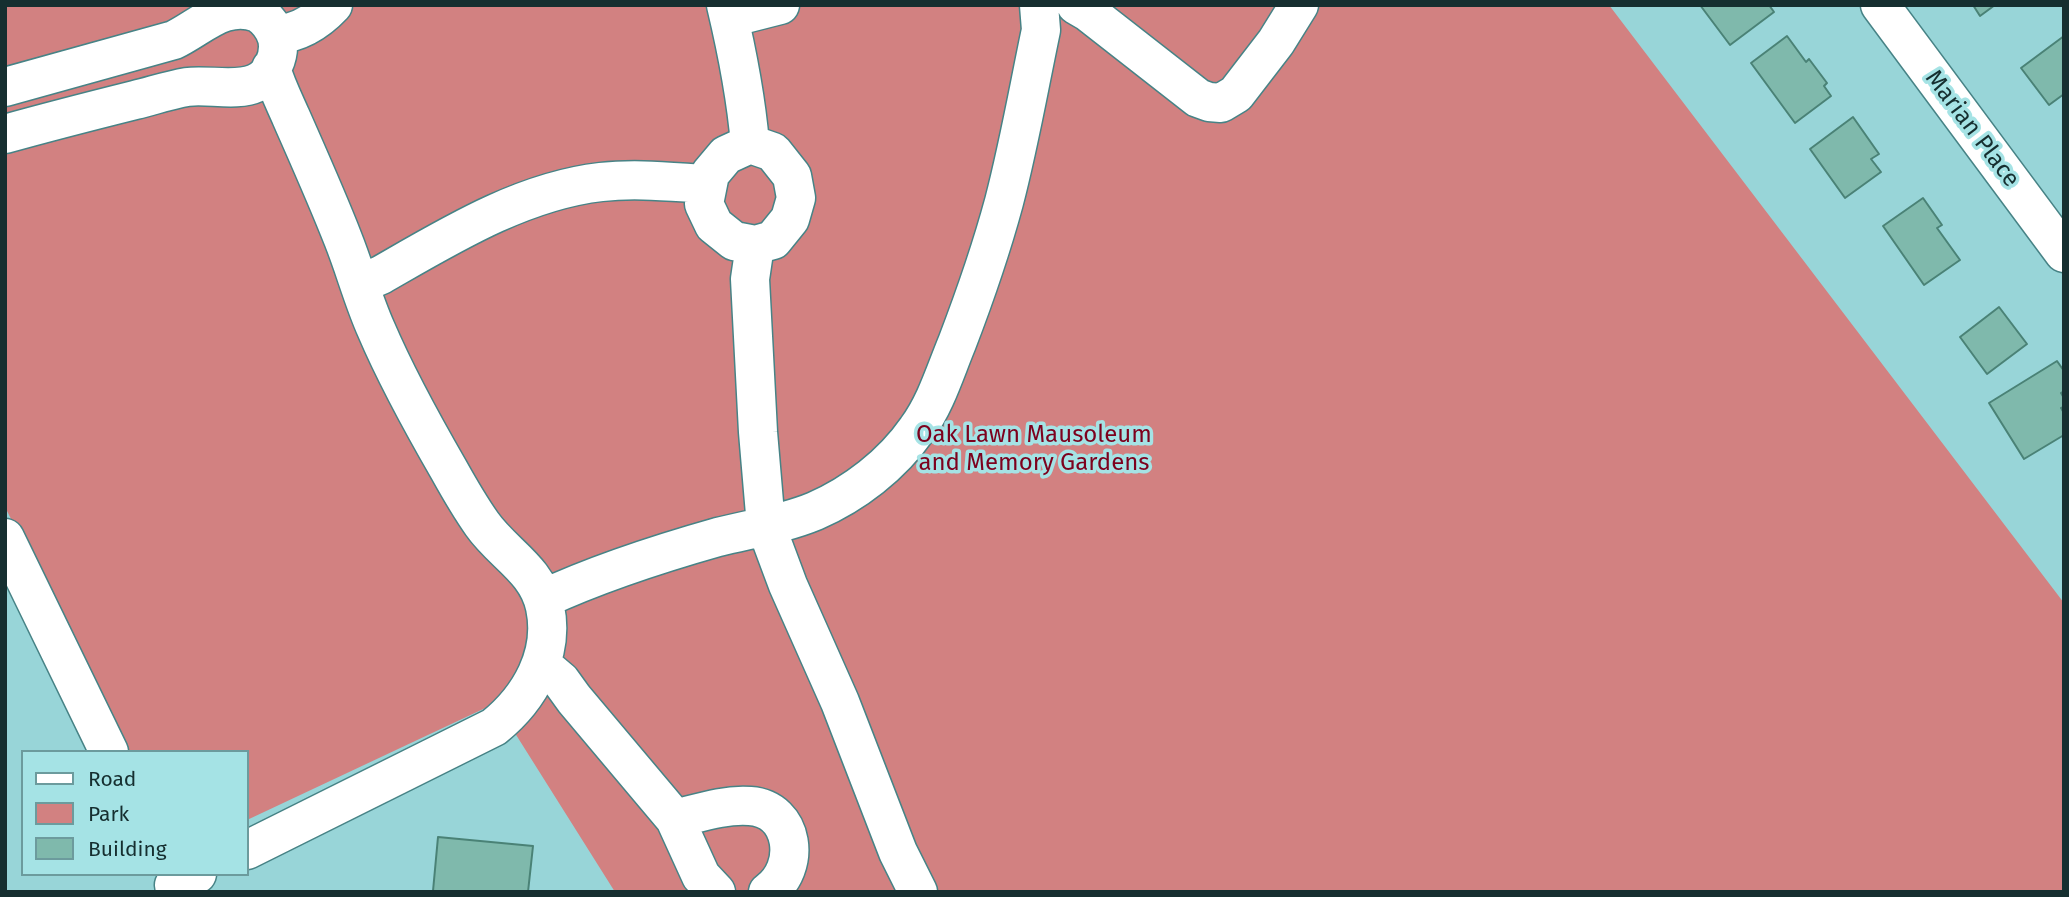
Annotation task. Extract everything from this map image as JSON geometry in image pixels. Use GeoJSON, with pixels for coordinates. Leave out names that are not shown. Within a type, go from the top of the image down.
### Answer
{"type":"FeatureCollection","features":[{"type":"Feature","properties":{"kind":"street"},"geometry":{"type":"LineString","coordinates":[[5,134],[188,87],[252,85],[263,79],[273,52],[333,5]]}},
{"type":"Feature","properties":{"kind":"street"},"geometry":{"type":"LineString","coordinates":[[750,144],[746,100],[727,12],[780,5]]}},
{"type":"Feature","properties":{"kind":"street"},"geometry":{"type":"LineString","coordinates":[[542,599],[659,553],[797,518],[820,509],[862,484],[897,453],[915,432],[930,408],[976,294],[1004,200],[1041,30],[1039,5]]}},
{"type":"Feature","properties":{"kind":"street"},"geometry":{"type":"LineString","coordinates":[[1076,5],[1198,97],[1215,103],[1236,94],[1276,42],[1299,5]]}},
{"type":"Feature","properties":{"kind":"street","name":"Marian Place"},"geometry":{"type":"LineString","coordinates":[[1880,5],[2064,253]]}},
{"type":"Feature","properties":{"kind":"street"},"geometry":{"type":"LineString","coordinates":[[5,87],[174,40],[191,31],[221,8],[243,6],[261,15],[268,22],[273,52],[376,328],[449,470],[482,525],[527,570],[542,599],[548,631],[541,664],[524,698],[494,727],[248,850]]}},
{"type":"Feature","properties":{"kind":"street"},"geometry":{"type":"LineString","coordinates":[[750,144],[773,152],[792,176],[796,198],[790,219],[773,240],[755,245],[734,241],[714,225],[704,204],[710,174],[726,155],[750,144]]}},
{"type":"Feature","properties":{"kind":"street"},"geometry":{"type":"LineString","coordinates":[[360,284],[505,209],[555,193],[592,183],[615,181],[708,184]]}},
{"type":"Feature","properties":{"kind":"street"},"geometry":{"type":"LineString","coordinates":[[755,245],[750,279],[766,526],[788,585],[840,702],[898,852],[918,892]]}},
{"type":"Feature","properties":{"kind":"street"},"geometry":{"type":"LineString","coordinates":[[5,538],[108,750]]}},
{"type":"Feature","properties":{"kind":"street"},"geometry":{"type":"LineString","coordinates":[[541,664],[561,681],[573,699],[675,819],[701,876],[716,892]]}},
{"type":"Feature","properties":{"kind":"street"},"geometry":{"type":"LineString","coordinates":[[675,819],[729,807],[751,806],[771,814],[785,830],[790,851],[785,873],[768,892]]}},
{"type":"Feature","properties":{"kind":"green space","name":"Oak Lawn Mausoleum and Memory Gardens"},"geometry":{"type":"Polygon","coordinates":[[[5,5],[1609,5],[2064,603],[2064,892],[615,892],[496,703],[248,820],[248,750],[127,750],[5,507],[5,5]]]}},
{"type":"Feature","properties":{"kind":"building"},"geometry":{"type":"Polygon","coordinates":[[[1700,5],[1769,5],[1774,12],[1730,45],[1700,5]]]}},
{"type":"Feature","properties":{"kind":"building"},"geometry":{"type":"Polygon","coordinates":[[[1973,5],[1995,5],[1980,16],[1973,5]]]}},
{"type":"Feature","properties":{"kind":"building"},"geometry":{"type":"Polygon","coordinates":[[[1787,36],[1806,62],[1809,59],[1827,83],[1824,86],[1831,96],[1795,123],[1751,63],[1787,36]]]}},
{"type":"Feature","properties":{"kind":"building"},"geometry":{"type":"Polygon","coordinates":[[[2064,36],[2064,94],[2049,105],[2021,68],[2064,36]]]}},
{"type":"Feature","properties":{"kind":"building"},"geometry":{"type":"Polygon","coordinates":[[[1853,117],[1879,154],[1871,159],[1881,172],[1845,198],[1810,149],[1853,117]]]}},
{"type":"Feature","properties":{"kind":"building"},"geometry":{"type":"Polygon","coordinates":[[[1923,198],[1942,225],[1937,228],[1960,260],[1924,285],[1883,226],[1923,198]]]}},
{"type":"Feature","properties":{"kind":"building"},"geometry":{"type":"Polygon","coordinates":[[[1999,307],[2027,344],[1987,374],[1960,337],[1999,307]]]}},
{"type":"Feature","properties":{"kind":"building"},"geometry":{"type":"Polygon","coordinates":[[[2057,361],[2064,371],[2064,391],[2061,393],[2064,407],[2061,408],[2064,413],[2064,435],[2024,459],[1989,403],[2057,361]]]}},
{"type":"Feature","properties":{"kind":"building"},"geometry":{"type":"Polygon","coordinates":[[[438,837],[533,846],[528,892],[433,891],[438,837]]]}}]}
